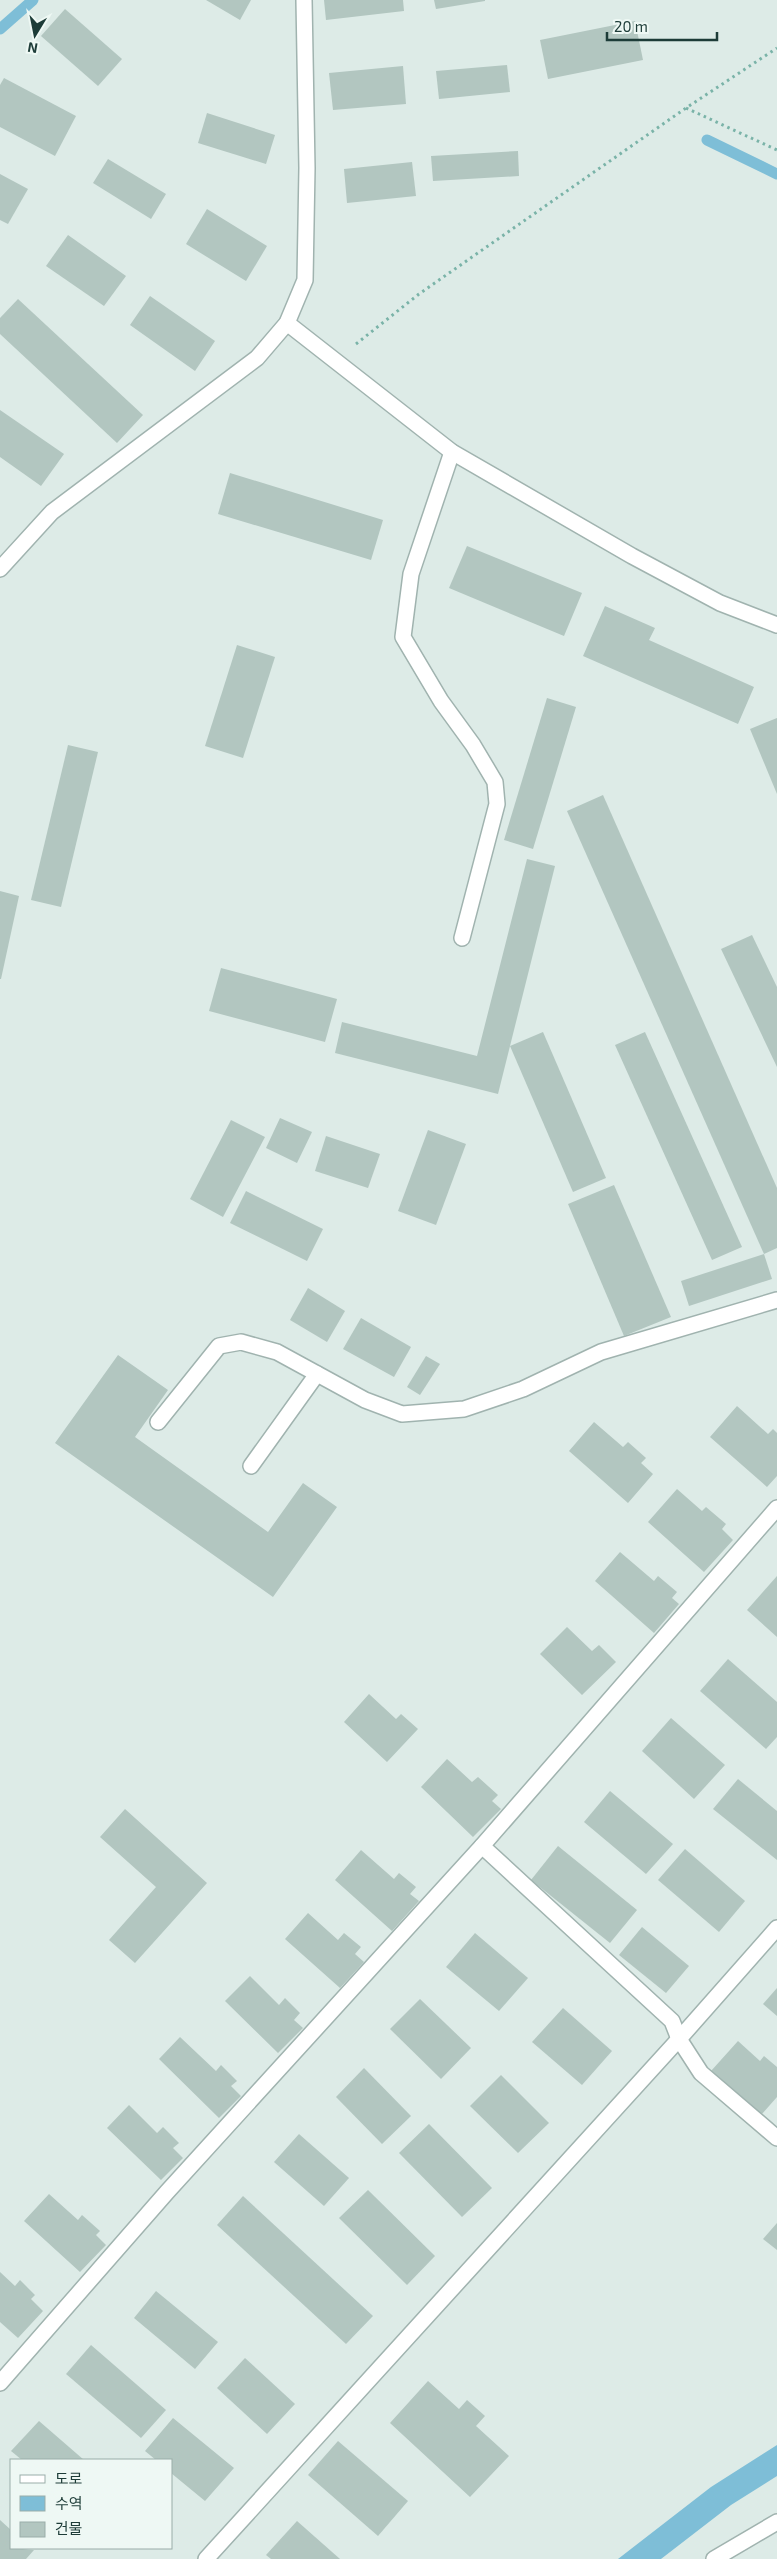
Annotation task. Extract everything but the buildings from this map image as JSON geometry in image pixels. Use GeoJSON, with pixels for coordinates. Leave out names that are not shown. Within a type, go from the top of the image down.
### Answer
{"type":"FeatureCollection","features":[{"type":"Feature","properties":{"kind":"street"},"geometry":{"type":"LineString","coordinates":[[0,569],[52,512],[257,358],[287,323],[305,280],[307,168],[304,0]]}},
{"type":"Feature","properties":{"kind":"street"},"geometry":{"type":"LineString","coordinates":[[287,323],[452,452],[720,603],[777,625]]}},
{"type":"Feature","properties":{"kind":"street"},"geometry":{"type":"LineString","coordinates":[[452,452],[411,574],[403,637],[441,701],[473,745],[495,782],[497,804],[462,938]]}},
{"type":"Feature","properties":{"kind":"street"},"geometry":{"type":"LineString","coordinates":[[158,1422],[219,1346],[241,1342],[277,1352],[366,1400],[402,1414],[464,1409],[523,1389],[602,1352],[777,1300]]}},
{"type":"Feature","properties":{"kind":"street"},"geometry":{"type":"LineString","coordinates":[[251,1466],[317,1374]]}},
{"type":"Feature","properties":{"kind":"street"},"geometry":{"type":"LineString","coordinates":[[0,2382],[174,2185],[482,1846],[777,1508]]}},
{"type":"Feature","properties":{"kind":"street"},"geometry":{"type":"LineString","coordinates":[[482,1846],[672,2021],[680,2039],[701,2073],[777,2138]]}},
{"type":"Feature","properties":{"kind":"street"},"geometry":{"type":"LineString","coordinates":[[206,2559],[680,2039],[777,1928]]}},
{"type":"Feature","properties":{"kind":"street"},"geometry":{"type":"LineString","coordinates":[[714,2559],[777,2522]]}},
{"type":"Feature","properties":{"kind":"path"},"geometry":{"type":"LineString","coordinates":[[334,361],[419,294],[686,108],[777,48]]}},
{"type":"Feature","properties":{"kind":"path"},"geometry":{"type":"LineString","coordinates":[[686,108],[777,150]]}},
{"type":"Feature","properties":{"kind":"water"},"geometry":{"type":"Polygon","coordinates":[[[777,2445],[777,2476],[731,2505],[661,2559],[618,2559],[711,2487],[777,2445]]]}},
{"type":"Feature","properties":{"kind":"waterway"},"geometry":{"type":"LineString","coordinates":[[0,29],[33,0]]}},
{"type":"Feature","properties":{"kind":"waterway"},"geometry":{"type":"LineString","coordinates":[[707,140],[777,174]]}}]}
